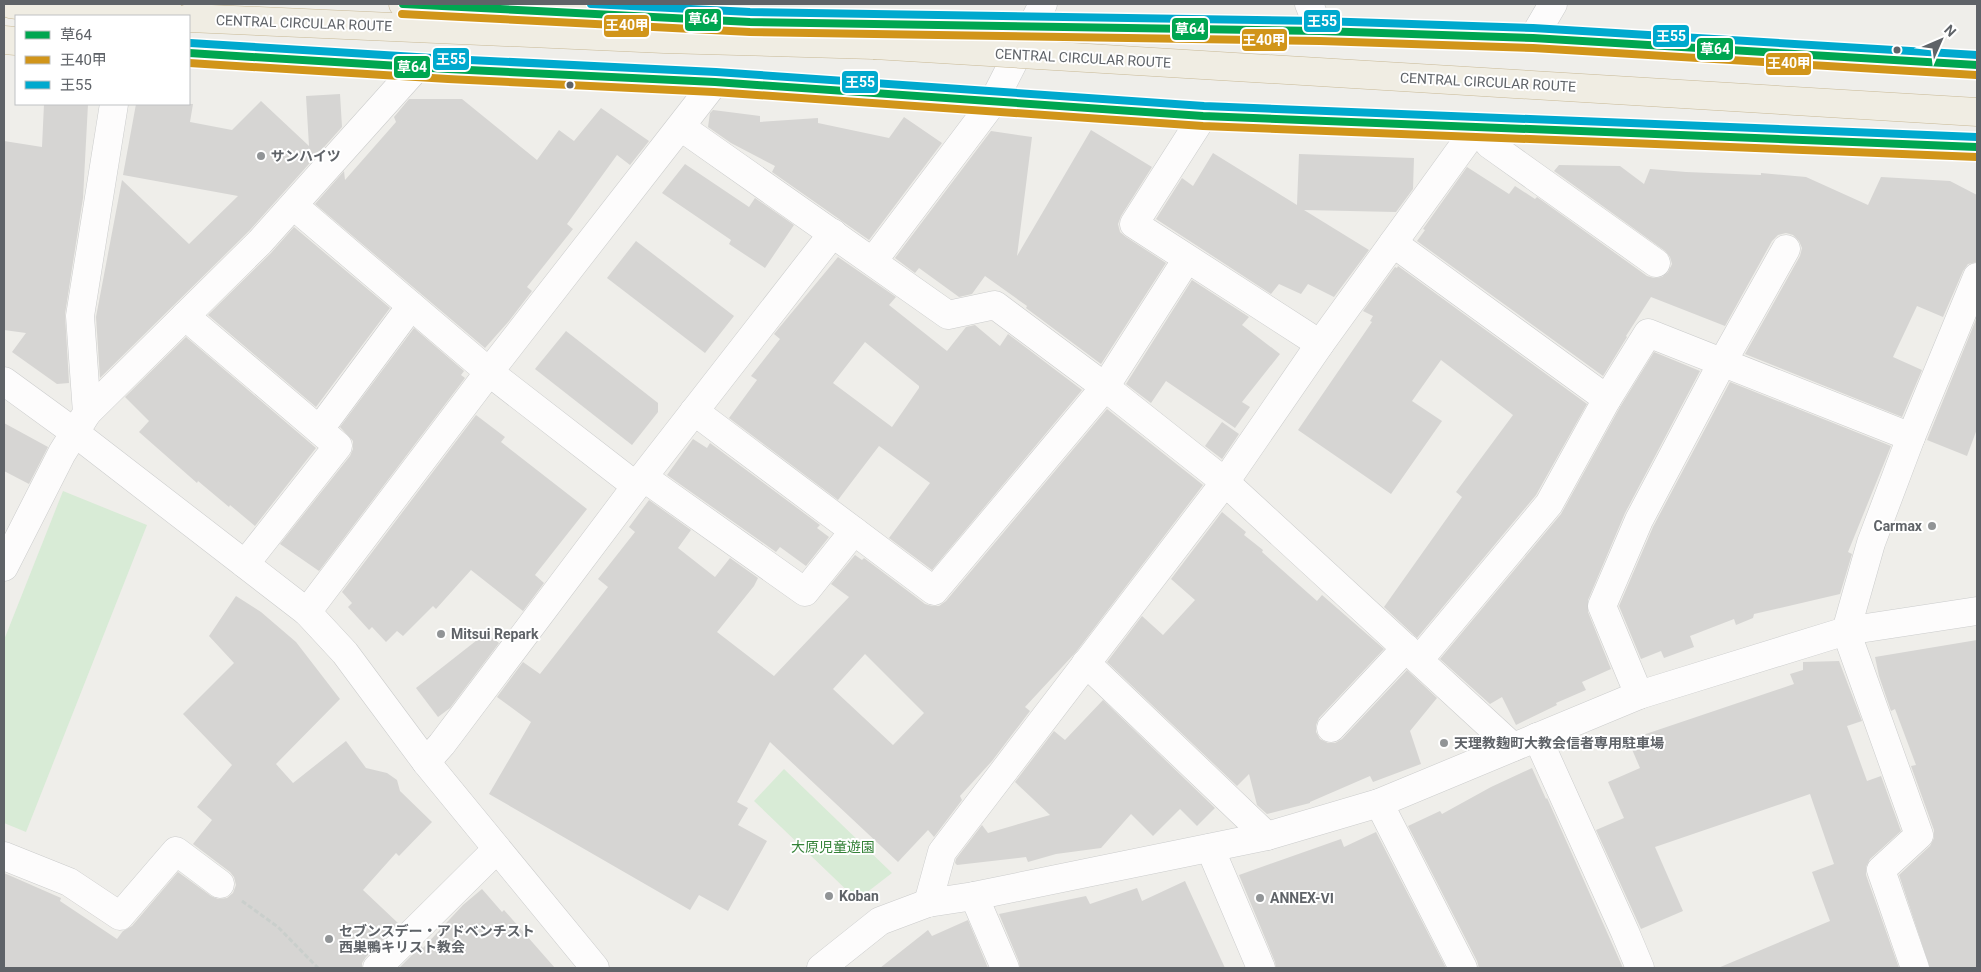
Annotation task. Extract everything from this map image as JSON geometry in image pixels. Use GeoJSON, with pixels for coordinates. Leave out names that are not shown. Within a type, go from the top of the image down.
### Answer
{"type":"FeatureCollection","features":[{"type":"Feature","properties":{"kind":"highway"},"geometry":{"type":"LineString","coordinates":[[10,4],[101,15]]}},
{"type":"Feature","properties":{"kind":"highway"},"geometry":{"type":"LineString","coordinates":[[61,4],[163,15]]}},
{"type":"Feature","properties":{"kind":"highway"},"geometry":{"type":"LineString","coordinates":[[416,4],[484,6],[750,22],[1038,15],[1320,31],[1533,38],[1977,65]]}},
{"type":"Feature","properties":{"kind":"highway","name":"CENTRAL CIRCULAR ROUTE"},"geometry":{"type":"LineString","coordinates":[[190,18],[664,39],[874,46],[1977,112]]}},
{"type":"Feature","properties":{"kind":"highway","name":"CENTRAL CIRCULAR ROUTE"},"geometry":{"type":"LineString","coordinates":[[190,25],[872,53]]}},
{"type":"Feature","properties":{"kind":"highway"},"geometry":{"type":"LineString","coordinates":[[190,53],[417,68],[716,82],[1203,116],[1977,147]]}},
{"type":"Feature","properties":{"kind":"street"},"geometry":{"type":"LineString","coordinates":[[1309,4],[1320,31]]}},
{"type":"Feature","properties":{"kind":"street"},"geometry":{"type":"LineString","coordinates":[[1533,38],[1553,4]]}},
{"type":"Feature","properties":{"kind":"street"},"geometry":{"type":"LineString","coordinates":[[874,262],[993,102],[1038,15]]}},
{"type":"Feature","properties":{"kind":"street"},"geometry":{"type":"LineString","coordinates":[[6,558],[80,422],[294,206],[417,68]]}},
{"type":"Feature","properties":{"kind":"street"},"geometry":{"type":"LineString","coordinates":[[307,612],[489,372],[716,82]]}},
{"type":"Feature","properties":{"kind":"street"},"geometry":{"type":"LineString","coordinates":[[80,422],[80,316],[114,105]]}},
{"type":"Feature","properties":{"kind":"street"},"geometry":{"type":"LineString","coordinates":[[1203,116],[1134,224],[1320,344]]}},
{"type":"Feature","properties":{"kind":"street"},"geometry":{"type":"LineString","coordinates":[[681,127],[948,316],[995,305],[1105,387],[1226,482],[1412,654],[1525,742],[1625,932],[1640,968]]}},
{"type":"Feature","properties":{"kind":"street"},"geometry":{"type":"LineString","coordinates":[[928,903],[942,852],[1226,482],[1320,344],[1477,127],[1489,144],[1656,263]]}},
{"type":"Feature","properties":{"kind":"street"},"geometry":{"type":"LineString","coordinates":[[294,206],[489,372],[639,482],[805,592],[854,531]]}},
{"type":"Feature","properties":{"kind":"street"},"geometry":{"type":"LineString","coordinates":[[426,762],[442,744],[639,482],[833,233]]}},
{"type":"Feature","properties":{"kind":"street"},"geometry":{"type":"LineString","coordinates":[[1393,243],[1607,399]]}},
{"type":"Feature","properties":{"kind":"street"},"geometry":{"type":"LineString","coordinates":[[1639,695],[1602,606],[1639,520],[1722,363],[1786,249]]}},
{"type":"Feature","properties":{"kind":"street"},"geometry":{"type":"LineString","coordinates":[[694,411],[934,591],[1105,387],[1188,258]]}},
{"type":"Feature","properties":{"kind":"street"},"geometry":{"type":"LineString","coordinates":[[1915,968],[1881,870],[1919,835],[1846,631],[1871,543],[1911,437],[1977,277]]}},
{"type":"Feature","properties":{"kind":"street"},"geometry":{"type":"LineString","coordinates":[[318,430],[412,306]]}},
{"type":"Feature","properties":{"kind":"street"},"geometry":{"type":"LineString","coordinates":[[185,316],[338,446],[245,564]]}},
{"type":"Feature","properties":{"kind":"street"},"geometry":{"type":"LineString","coordinates":[[1331,728],[1412,654],[1549,504],[1607,399],[1648,333],[1911,437]]}},
{"type":"Feature","properties":{"kind":"street"},"geometry":{"type":"LineString","coordinates":[[4,381],[80,422],[245,564],[307,612],[344,653],[426,762],[595,968]]}},
{"type":"Feature","properties":{"kind":"street"},"geometry":{"type":"LineString","coordinates":[[821,968],[880,921],[928,903],[974,896],[1267,836],[1379,803],[1639,695],[1846,631],[1977,610]]}},
{"type":"Feature","properties":{"kind":"street"},"geometry":{"type":"LineString","coordinates":[[1086,663],[1267,836]]}},
{"type":"Feature","properties":{"kind":"street"},"geometry":{"type":"LineString","coordinates":[[1379,803],[1463,968]]}},
{"type":"Feature","properties":{"kind":"street"},"geometry":{"type":"LineString","coordinates":[[1210,848],[1261,968]]}},
{"type":"Feature","properties":{"kind":"street"},"geometry":{"type":"LineString","coordinates":[[377,968],[497,849]]}},
{"type":"Feature","properties":{"kind":"street"},"geometry":{"type":"LineString","coordinates":[[4,856],[69,882],[120,916],[176,851],[220,884]]}},
{"type":"Feature","properties":{"kind":"street"},"geometry":{"type":"LineString","coordinates":[[974,896],[1006,968]]}},
{"type":"Feature","properties":{"kind":"path"},"geometry":{"type":"LineString","coordinates":[[220,884],[278,927],[318,968]]}},
{"type":"Feature","properties":{"kind":"green space"},"geometry":{"type":"Polygon","coordinates":[[[63,491],[147,525],[26,832],[4,823],[4,640],[63,491]]]}},
{"type":"Feature","properties":{"kind":"green space","name":"大原児童遊園"},"geometry":{"type":"Polygon","coordinates":[[[784,769],[892,873],[857,900],[754,801],[784,769]]]}},
{"type":"Feature","properties":{"kind":"building"},"geometry":{"type":"Polygon","coordinates":[[[340,94],[342,127],[249,231],[100,378],[96,317],[122,180],[189,244],[238,196],[123,175],[136,105],[193,104],[190,122],[232,130],[261,101],[309,146],[306,96],[340,94]]]}},
{"type":"Feature","properties":{"kind":"building"},"geometry":{"type":"Polygon","coordinates":[[[409,99],[462,99],[537,160],[559,130],[574,141],[601,108],[649,141],[630,165],[617,155],[567,224],[573,229],[527,287],[532,291],[485,348],[315,204],[344,171],[345,180],[396,122],[394,117],[409,99]]]}},
{"type":"Feature","properties":{"kind":"building"},"geometry":{"type":"Polygon","coordinates":[[[44,105],[88,105],[83,198],[65,314],[69,383],[57,384],[12,352],[26,333],[4,330],[4,141],[42,147],[44,105]]]}},
{"type":"Feature","properties":{"kind":"building"},"geometry":{"type":"Polygon","coordinates":[[[713,110],[760,116],[760,122],[818,118],[818,123],[889,138],[904,117],[942,143],[869,240],[772,172],[775,166],[731,143],[708,127],[710,113],[713,110]]]}},
{"type":"Feature","properties":{"kind":"building"},"geometry":{"type":"Polygon","coordinates":[[[1091,130],[1152,167],[1121,216],[1118,224],[1120,232],[1126,237],[1166,263],[1101,364],[985,276],[972,294],[959,297],[919,268],[915,273],[895,258],[991,131],[1032,137],[1017,256],[1091,130]]]}},
{"type":"Feature","properties":{"kind":"building"},"geometry":{"type":"Polygon","coordinates":[[[1213,153],[1297,205],[1299,154],[1414,158],[1413,189],[1396,212],[1304,210],[1369,250],[1334,297],[1308,284],[1301,294],[1279,284],[1271,294],[1156,219],[1182,178],[1193,186],[1213,153]]]}},
{"type":"Feature","properties":{"kind":"building"},"geometry":{"type":"Polygon","coordinates":[[[685,164],[749,207],[755,198],[794,225],[765,268],[729,244],[731,240],[662,193],[685,164]]]}},
{"type":"Feature","properties":{"kind":"building"},"geometry":{"type":"Polygon","coordinates":[[[1559,165],[1620,166],[1644,184],[1650,169],[1761,175],[1761,173],[1806,177],[1868,205],[1881,177],[1950,181],[1977,195],[1977,262],[1968,264],[1963,271],[1943,317],[1917,306],[1893,357],[1922,370],[1902,417],[1745,354],[1800,256],[1802,248],[1799,241],[1793,235],[1786,233],[1778,235],[1772,241],[1725,326],[1651,297],[1603,376],[1417,241],[1425,230],[1423,229],[1467,167],[1509,194],[1515,186],[1535,199],[1537,197],[1647,276],[1654,278],[1662,277],[1668,272],[1672,264],[1670,257],[1665,251],[1554,171],[1559,165]]]}},
{"type":"Feature","properties":{"kind":"building"},"geometry":{"type":"Polygon","coordinates":[[[294,227],[390,308],[316,407],[208,315],[271,253],[294,227]]]}},
{"type":"Feature","properties":{"kind":"building"},"geometry":{"type":"Polygon","coordinates":[[[636,241],[734,316],[705,353],[607,278],[636,241]]]}},
{"type":"Feature","properties":{"kind":"building"},"geometry":{"type":"Polygon","coordinates":[[[838,257],[896,297],[889,305],[947,351],[966,327],[975,325],[1000,346],[1008,334],[1082,390],[932,570],[889,538],[930,483],[879,446],[838,500],[729,418],[757,380],[751,376],[780,339],[774,334],[838,257]],[[865,342],[833,383],[892,427],[919,386],[865,342]]]}},
{"type":"Feature","properties":{"kind":"building"},"geometry":{"type":"Polygon","coordinates":[[[1398,266],[1587,404],[1536,495],[1417,638],[1384,607],[1462,497],[1456,492],[1513,415],[1441,360],[1412,401],[1442,421],[1391,494],[1298,430],[1372,322],[1370,321],[1373,316],[1363,311],[1395,267],[1397,268],[1398,266]]]}},
{"type":"Feature","properties":{"kind":"building"},"geometry":{"type":"Polygon","coordinates":[[[1192,280],[1249,317],[1242,325],[1280,354],[1242,402],[1250,407],[1235,428],[1166,381],[1151,403],[1126,384],[1192,280]]]}},
{"type":"Feature","properties":{"kind":"building"},"geometry":{"type":"Polygon","coordinates":[[[1977,317],[1977,429],[1967,456],[1927,440],[1977,317]]]}},
{"type":"Feature","properties":{"kind":"building"},"geometry":{"type":"Polygon","coordinates":[[[414,328],[464,371],[461,375],[465,378],[319,571],[280,544],[350,456],[353,449],[353,441],[340,427],[414,328]]]}},
{"type":"Feature","properties":{"kind":"building"},"geometry":{"type":"Polygon","coordinates":[[[566,331],[658,403],[658,412],[632,445],[535,369],[566,331]]]}},
{"type":"Feature","properties":{"kind":"building"},"geometry":{"type":"Polygon","coordinates":[[[186,337],[316,448],[255,526],[198,481],[197,483],[139,432],[149,421],[125,397],[186,337]]]}},
{"type":"Feature","properties":{"kind":"building"},"geometry":{"type":"Polygon","coordinates":[[[1654,352],[1700,371],[1625,513],[1588,600],[1588,612],[1611,669],[1582,682],[1586,690],[1556,703],[1557,705],[1516,725],[1502,697],[1490,704],[1440,659],[1561,514],[1620,407],[1654,352]]]}},
{"type":"Feature","properties":{"kind":"building"},"geometry":{"type":"Polygon","coordinates":[[[1730,382],[1891,446],[1848,552],[1852,554],[1840,594],[1754,614],[1753,618],[1736,625],[1734,619],[1690,636],[1694,647],[1664,658],[1661,651],[1641,659],[1619,606],[1653,527],[1730,382]]]}},
{"type":"Feature","properties":{"kind":"building"},"geometry":{"type":"Polygon","coordinates":[[[1107,409],[1203,485],[1076,652],[1025,707],[1030,711],[992,761],[960,796],[962,800],[934,837],[928,830],[898,862],[770,742],[737,802],[748,808],[738,825],[767,841],[728,911],[699,895],[690,910],[489,794],[531,722],[497,697],[523,662],[540,674],[608,587],[598,579],[635,532],[629,527],[649,500],[691,530],[678,548],[715,577],[730,558],[758,578],[754,586],[717,632],[774,676],[849,597],[831,584],[855,555],[862,560],[864,558],[925,604],[939,606],[946,601],[1107,409]],[[865,654],[833,689],[893,745],[924,713],[865,654]]]}},
{"type":"Feature","properties":{"kind":"building"},"geometry":{"type":"Polygon","coordinates":[[[476,415],[505,437],[501,442],[587,509],[535,575],[544,583],[523,611],[471,570],[436,609],[433,606],[403,636],[397,631],[386,642],[372,627],[369,630],[348,607],[352,603],[342,592],[476,415]]]}},
{"type":"Feature","properties":{"kind":"building"},"geometry":{"type":"Polygon","coordinates":[[[1222,422],[1239,434],[1222,459],[1205,446],[1222,422]]]}},
{"type":"Feature","properties":{"kind":"building"},"geometry":{"type":"Polygon","coordinates":[[[4,423],[48,447],[29,484],[4,471],[4,423]]]}},
{"type":"Feature","properties":{"kind":"building"},"geometry":{"type":"Polygon","coordinates":[[[693,439],[707,448],[710,443],[820,525],[817,528],[829,537],[806,566],[780,547],[776,552],[667,475],[693,439]]]}},
{"type":"Feature","properties":{"kind":"building"},"geometry":{"type":"Polygon","coordinates":[[[1222,512],[1246,532],[1244,535],[1263,550],[1262,552],[1317,601],[1322,595],[1384,649],[1319,718],[1316,732],[1320,739],[1328,743],[1335,743],[1342,739],[1407,670],[1437,698],[1410,731],[1421,764],[1373,782],[1370,776],[1310,803],[1267,814],[1257,805],[1249,774],[1237,786],[1107,662],[1142,616],[1163,635],[1195,600],[1171,579],[1222,512]]]}},
{"type":"Feature","properties":{"kind":"building"},"geometry":{"type":"Polygon","coordinates":[[[236,596],[261,612],[296,642],[340,699],[276,764],[293,783],[346,741],[366,768],[387,773],[397,780],[400,791],[432,822],[399,856],[396,853],[363,890],[399,924],[366,957],[362,963],[362,968],[4,968],[4,873],[61,898],[60,901],[117,939],[123,931],[132,926],[178,872],[218,899],[227,898],[233,893],[236,885],[234,877],[230,872],[193,844],[212,820],[197,807],[232,765],[183,714],[234,663],[209,636],[236,596]]]}},
{"type":"Feature","properties":{"kind":"building"},"geometry":{"type":"Polygon","coordinates":[[[486,633],[499,643],[450,708],[438,717],[416,688],[486,633]]]}},
{"type":"Feature","properties":{"kind":"building"},"geometry":{"type":"Polygon","coordinates":[[[1977,640],[1977,968],[1930,968],[1899,875],[1930,846],[1934,838],[1934,830],[1911,766],[1916,765],[1895,709],[1891,711],[1879,676],[1875,657],[1977,640]]]}},
{"type":"Feature","properties":{"kind":"building"},"geometry":{"type":"Polygon","coordinates":[[[1839,661],[1862,721],[1847,726],[1867,781],[1881,776],[1901,831],[1870,859],[1866,867],[1866,875],[1899,968],[1718,968],[1830,921],[1812,872],[1834,864],[1810,794],[1655,847],[1683,911],[1641,929],[1596,830],[1624,818],[1608,782],[1640,768],[1628,740],[1794,684],[1790,674],[1803,670],[1803,662],[1839,661]]]}},
{"type":"Feature","properties":{"kind":"building"},"geometry":{"type":"Polygon","coordinates":[[[1103,700],[1215,808],[1197,826],[1180,809],[1153,836],[1131,814],[1101,848],[1056,854],[1028,862],[1026,857],[957,865],[955,863],[956,859],[982,825],[988,833],[1050,815],[1015,782],[1054,731],[1065,740],[1103,700]]]}},
{"type":"Feature","properties":{"kind":"building"},"geometry":{"type":"Polygon","coordinates":[[[1532,768],[1623,968],[1479,968],[1408,826],[1440,811],[1442,814],[1491,787],[1532,768]]]}},
{"type":"Feature","properties":{"kind":"building"},"geometry":{"type":"Polygon","coordinates":[[[1376,832],[1446,968],[1276,968],[1239,875],[1341,839],[1344,847],[1376,832]]]}},
{"type":"Feature","properties":{"kind":"building"},"geometry":{"type":"Polygon","coordinates":[[[1185,881],[1225,968],[1020,968],[999,914],[1086,896],[1090,904],[1137,888],[1142,901],[1185,881]]]}},
{"type":"Feature","properties":{"kind":"building"},"geometry":{"type":"Polygon","coordinates":[[[482,889],[502,912],[504,910],[555,968],[399,968],[421,946],[423,948],[463,905],[482,889]]]}},
{"type":"Feature","properties":{"kind":"building"},"geometry":{"type":"Polygon","coordinates":[[[968,920],[988,968],[880,968],[928,930],[932,936],[968,920]]]}},
{"type":"Feature","properties":{"kind":"transit line","name":"草64"},"geometry":{"type":"LineString","coordinates":[[403,4],[750,22],[1320,31],[1533,38],[1977,65]]}},
{"type":"Feature","properties":{"kind":"transit line","name":"王55"},"geometry":{"type":"LineString","coordinates":[[591,4],[750,12],[1320,21],[1533,28],[1977,55]]}},
{"type":"Feature","properties":{"kind":"transit line","name":"王40甲"},"geometry":{"type":"LineString","coordinates":[[402,14],[750,32],[1320,41],[1533,48],[1976,75]]}},
{"type":"Feature","properties":{"kind":"transit line","name":"王55"},"geometry":{"type":"LineString","coordinates":[[190,43],[449,59],[716,72],[1204,106],[1977,137]]}},
{"type":"Feature","properties":{"kind":"transit line","name":"草64"},"geometry":{"type":"LineString","coordinates":[[190,53],[448,69],[715,82],[1203,116],[1977,147]]}},
{"type":"Feature","properties":{"kind":"transit line","name":"王40甲"},"geometry":{"type":"LineString","coordinates":[[190,63],[448,79],[714,92],[1203,126],[1977,157]]}},
{"type":"Feature","properties":{"kind":"place","name":"サンハイツ"},"geometry":{"type":"Point","coordinates":[261,156]}},
{"type":"Feature","properties":{"kind":"place","name":"Carmax"},"geometry":{"type":"Point","coordinates":[1932,526]}},
{"type":"Feature","properties":{"kind":"place","name":"Mitsui Repark"},"geometry":{"type":"Point","coordinates":[441,634]}},
{"type":"Feature","properties":{"kind":"place","name":"天理教麹町大教会信者専用駐車場"},"geometry":{"type":"Point","coordinates":[1444,743]}},
{"type":"Feature","properties":{"kind":"place","name":"Koban"},"geometry":{"type":"Point","coordinates":[829,896]}},
{"type":"Feature","properties":{"kind":"place","name":"ANNEX-Ⅵ"},"geometry":{"type":"Point","coordinates":[1260,898]}},
{"type":"Feature","properties":{"kind":"place","name":"セブンスデー・アドベンチスト 西巣鴨キリスト教会"},"geometry":{"type":"Point","coordinates":[329,939]}}]}
